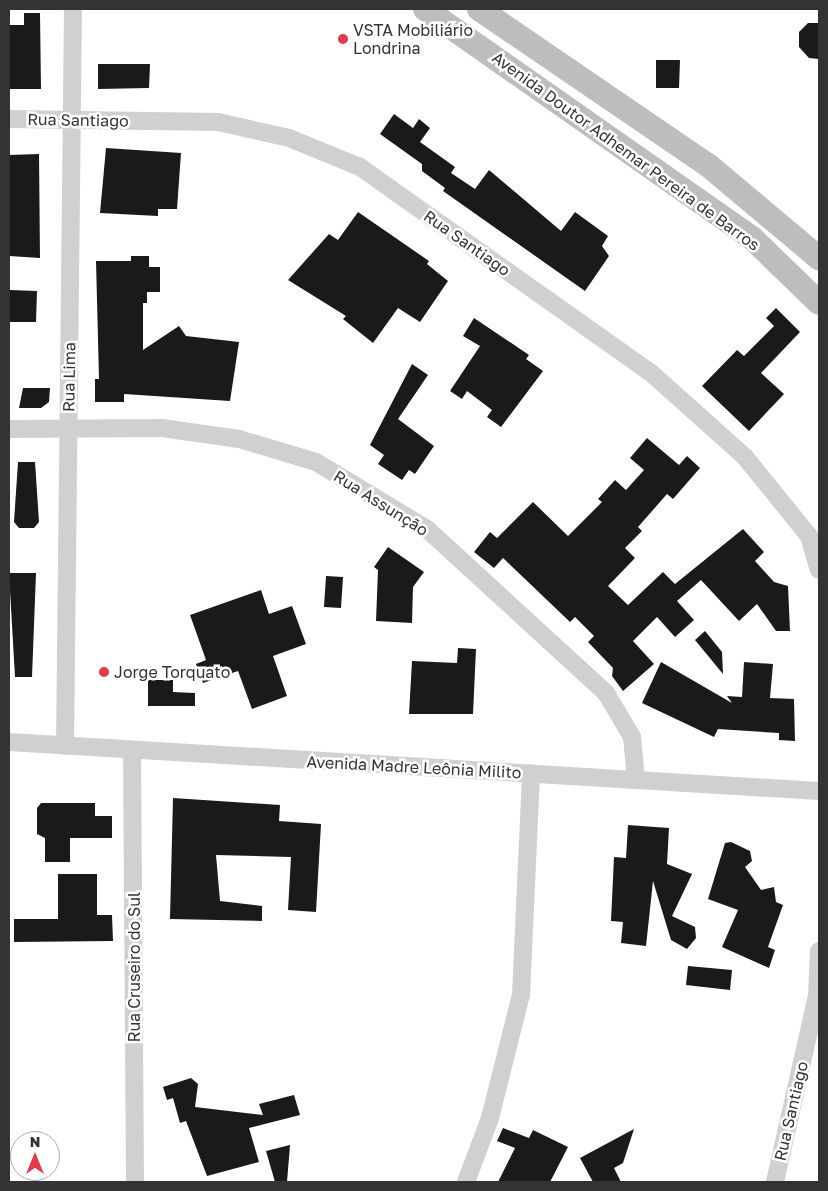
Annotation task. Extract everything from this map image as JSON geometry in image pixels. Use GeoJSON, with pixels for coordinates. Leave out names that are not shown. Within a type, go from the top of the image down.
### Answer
{"type":"FeatureCollection","features":[{"type":"Feature","properties":{"kind":"street","name":"Rua Lima"},"geometry":{"type":"LineString","coordinates":[[65,746],[73,9]]}},
{"type":"Feature","properties":{"kind":"street","name":"Avenida Doutor Adhemar Pereira de Barros"},"geometry":{"type":"LineString","coordinates":[[425,9],[752,238],[819,303]]}},
{"type":"Feature","properties":{"kind":"street","name":"Avenida Doutor Adhemar Pereira de Barros"},"geometry":{"type":"LineString","coordinates":[[479,9],[708,165],[819,258]]}},
{"type":"Feature","properties":{"kind":"street"},"geometry":{"type":"LineString","coordinates":[[494,56],[511,31]]}},
{"type":"Feature","properties":{"kind":"street","name":"Rua Santiago"},"geometry":{"type":"LineString","coordinates":[[9,119],[218,122],[290,138],[360,167],[650,372],[745,457],[809,536],[819,570]]}},
{"type":"Feature","properties":{"kind":"street","name":"Rua Assunção"},"geometry":{"type":"LineString","coordinates":[[9,429],[162,428],[239,439],[316,462],[427,529],[606,693],[632,737],[636,779]]}},
{"type":"Feature","properties":{"kind":"street","name":"Avenida Madre Leônia Milito"},"geometry":{"type":"LineString","coordinates":[[9,742],[132,751],[819,791]]}},
{"type":"Feature","properties":{"kind":"street","name":"Rua Cruseiro do Sul"},"geometry":{"type":"LineString","coordinates":[[132,751],[135,1182]]}},
{"type":"Feature","properties":{"kind":"street"},"geometry":{"type":"LineString","coordinates":[[466,1182],[490,1118],[521,995],[531,773]]}},
{"type":"Feature","properties":{"kind":"street","name":"Rua Santiago"},"geometry":{"type":"LineString","coordinates":[[775,1182],[817,996],[819,951]]}},
{"type":"Feature","properties":{"kind":"building"},"geometry":{"type":"Polygon","coordinates":[[[24,13],[40,13],[41,89],[9,89],[9,25],[24,25],[24,13]]]}},
{"type":"Feature","properties":{"kind":"building"},"geometry":{"type":"Polygon","coordinates":[[[808,23],[819,23],[819,59],[809,58],[799,47],[799,32],[808,23]]]}},
{"type":"Feature","properties":{"kind":"building"},"geometry":{"type":"Polygon","coordinates":[[[656,60],[680,60],[679,88],[656,88],[656,60]]]}},
{"type":"Feature","properties":{"kind":"building"},"geometry":{"type":"Polygon","coordinates":[[[98,64],[150,64],[149,88],[98,89],[98,64]]]}},
{"type":"Feature","properties":{"kind":"building"},"geometry":{"type":"Polygon","coordinates":[[[394,114],[413,128],[419,119],[430,128],[420,142],[455,167],[451,173],[475,189],[489,170],[561,231],[575,212],[608,236],[602,246],[609,256],[585,291],[443,191],[445,188],[422,171],[422,164],[380,134],[394,114]]]}},
{"type":"Feature","properties":{"kind":"building"},"geometry":{"type":"Polygon","coordinates":[[[106,148],[181,153],[177,209],[158,209],[158,216],[100,213],[106,148]]]}},
{"type":"Feature","properties":{"kind":"building"},"geometry":{"type":"Polygon","coordinates":[[[39,154],[40,258],[9,256],[9,155],[39,154]]]}},
{"type":"Feature","properties":{"kind":"building"},"geometry":{"type":"Polygon","coordinates":[[[358,212],[429,261],[427,264],[448,281],[420,322],[398,308],[373,343],[343,319],[346,316],[288,280],[329,234],[338,240],[358,212]]]}},
{"type":"Feature","properties":{"kind":"building"},"geometry":{"type":"Polygon","coordinates":[[[131,256],[149,256],[149,267],[160,267],[160,292],[147,292],[147,303],[143,303],[143,350],[179,326],[186,336],[239,342],[230,401],[124,394],[124,402],[95,402],[95,379],[99,379],[96,261],[131,261],[131,256]]]}},
{"type":"Feature","properties":{"kind":"building"},"geometry":{"type":"Polygon","coordinates":[[[10,290],[37,291],[36,322],[9,322],[10,290]]]}},
{"type":"Feature","properties":{"kind":"building"},"geometry":{"type":"Polygon","coordinates":[[[776,308],[800,332],[761,373],[784,394],[749,431],[702,386],[737,350],[744,356],[774,326],[766,318],[776,308]]]}},
{"type":"Feature","properties":{"kind":"building"},"geometry":{"type":"Polygon","coordinates":[[[474,318],[529,355],[526,359],[543,371],[501,427],[487,417],[492,410],[467,391],[462,399],[450,391],[480,346],[463,336],[474,318]]]}},
{"type":"Feature","properties":{"kind":"building"},"geometry":{"type":"Polygon","coordinates":[[[412,364],[428,375],[398,419],[434,446],[415,474],[409,470],[402,480],[378,464],[384,455],[370,445],[412,364]]]}},
{"type":"Feature","properties":{"kind":"building"},"geometry":{"type":"Polygon","coordinates":[[[23,388],[50,388],[49,402],[41,408],[19,408],[23,388]]]}},
{"type":"Feature","properties":{"kind":"building"},"geometry":{"type":"Polygon","coordinates":[[[647,438],[679,465],[687,456],[700,468],[673,499],[667,494],[638,527],[642,531],[625,548],[635,558],[608,586],[628,605],[663,572],[675,584],[743,529],[764,552],[755,561],[774,582],[788,586],[790,631],[776,631],[757,604],[739,621],[701,580],[677,601],[694,620],[675,637],[657,617],[633,641],[654,664],[623,691],[612,676],[613,668],[588,642],[594,636],[575,617],[570,622],[503,558],[494,568],[474,552],[490,532],[497,538],[533,502],[568,536],[602,502],[598,499],[615,480],[626,490],[644,470],[630,458],[647,438]]]}},
{"type":"Feature","properties":{"kind":"building"},"geometry":{"type":"Polygon","coordinates":[[[18,462],[35,462],[39,522],[34,528],[19,528],[14,522],[18,462]]]}},
{"type":"Feature","properties":{"kind":"building"},"geometry":{"type":"Polygon","coordinates":[[[388,547],[424,572],[413,587],[412,623],[376,621],[378,570],[374,567],[388,547]]]}},
{"type":"Feature","properties":{"kind":"building"},"geometry":{"type":"Polygon","coordinates":[[[9,573],[36,573],[32,677],[15,677],[9,573]]]}},
{"type":"Feature","properties":{"kind":"building"},"geometry":{"type":"Polygon","coordinates":[[[326,576],[343,577],[341,608],[324,607],[326,576]]]}},
{"type":"Feature","properties":{"kind":"building"},"geometry":{"type":"Polygon","coordinates":[[[261,590],[269,614],[292,606],[306,644],[273,656],[287,696],[252,709],[238,671],[203,683],[196,664],[206,660],[190,615],[261,590]]]}},
{"type":"Feature","properties":{"kind":"building"},"geometry":{"type":"Polygon","coordinates":[[[705,631],[722,652],[723,674],[695,640],[705,631]]]}},
{"type":"Feature","properties":{"kind":"building"},"geometry":{"type":"Polygon","coordinates":[[[458,648],[476,649],[473,714],[409,714],[412,661],[457,663],[458,648]]]}},
{"type":"Feature","properties":{"kind":"building"},"geometry":{"type":"Polygon","coordinates":[[[661,662],[732,703],[727,696],[742,697],[744,662],[773,664],[770,698],[794,699],[795,741],[779,740],[779,733],[718,729],[714,737],[642,703],[661,662]]]}},
{"type":"Feature","properties":{"kind":"building"},"geometry":{"type":"Polygon","coordinates":[[[148,680],[173,680],[173,692],[195,693],[195,706],[148,706],[148,680]]]}},
{"type":"Feature","properties":{"kind":"building"},"geometry":{"type":"Polygon","coordinates":[[[173,798],[280,805],[279,821],[321,824],[316,912],[288,910],[291,857],[216,855],[220,901],[262,906],[262,921],[170,919],[173,798]]]}},
{"type":"Feature","properties":{"kind":"building"},"geometry":{"type":"Polygon","coordinates":[[[41,803],[95,803],[95,816],[112,816],[112,838],[70,838],[70,862],[45,862],[45,838],[37,834],[37,808],[41,803]]]}},
{"type":"Feature","properties":{"kind":"building"},"geometry":{"type":"Polygon","coordinates":[[[628,825],[669,828],[667,864],[692,874],[672,916],[695,927],[696,938],[687,949],[671,940],[653,881],[646,946],[621,943],[623,922],[611,921],[614,857],[626,858],[628,825]]]}},
{"type":"Feature","properties":{"kind":"building"},"geometry":{"type":"Polygon","coordinates":[[[731,842],[750,851],[752,861],[745,867],[761,890],[774,887],[776,902],[783,905],[768,947],[775,950],[769,968],[722,947],[738,910],[708,899],[725,843],[731,842]]]}},
{"type":"Feature","properties":{"kind":"building"},"geometry":{"type":"Polygon","coordinates":[[[58,874],[97,874],[97,915],[112,915],[113,941],[14,942],[14,919],[58,919],[58,874]]]}},
{"type":"Feature","properties":{"kind":"building"},"geometry":{"type":"Polygon","coordinates":[[[688,966],[732,970],[730,990],[686,985],[688,966]]]}},
{"type":"Feature","properties":{"kind":"building"},"geometry":{"type":"Polygon","coordinates":[[[191,1078],[198,1084],[195,1107],[263,1115],[259,1104],[294,1095],[300,1115],[249,1128],[259,1162],[207,1176],[186,1121],[180,1123],[173,1098],[167,1100],[163,1087],[191,1078]]]}},
{"type":"Feature","properties":{"kind":"building"},"geometry":{"type":"Polygon","coordinates":[[[503,1128],[529,1138],[533,1130],[568,1147],[550,1182],[498,1182],[515,1148],[497,1141],[503,1128]]]}},
{"type":"Feature","properties":{"kind":"building"},"geometry":{"type":"Polygon","coordinates":[[[634,1129],[623,1163],[614,1168],[621,1182],[593,1182],[580,1158],[634,1129]]]}},
{"type":"Feature","properties":{"kind":"building"},"geometry":{"type":"Polygon","coordinates":[[[290,1145],[287,1182],[275,1182],[266,1151],[290,1145]]]}},
{"type":"Feature","properties":{"kind":"place","name":"VSTA Mobiliário Londrina"},"geometry":{"type":"Point","coordinates":[343,39]}},
{"type":"Feature","properties":{"kind":"place","name":"Jorge Torquato"},"geometry":{"type":"Point","coordinates":[104,672]}}]}
